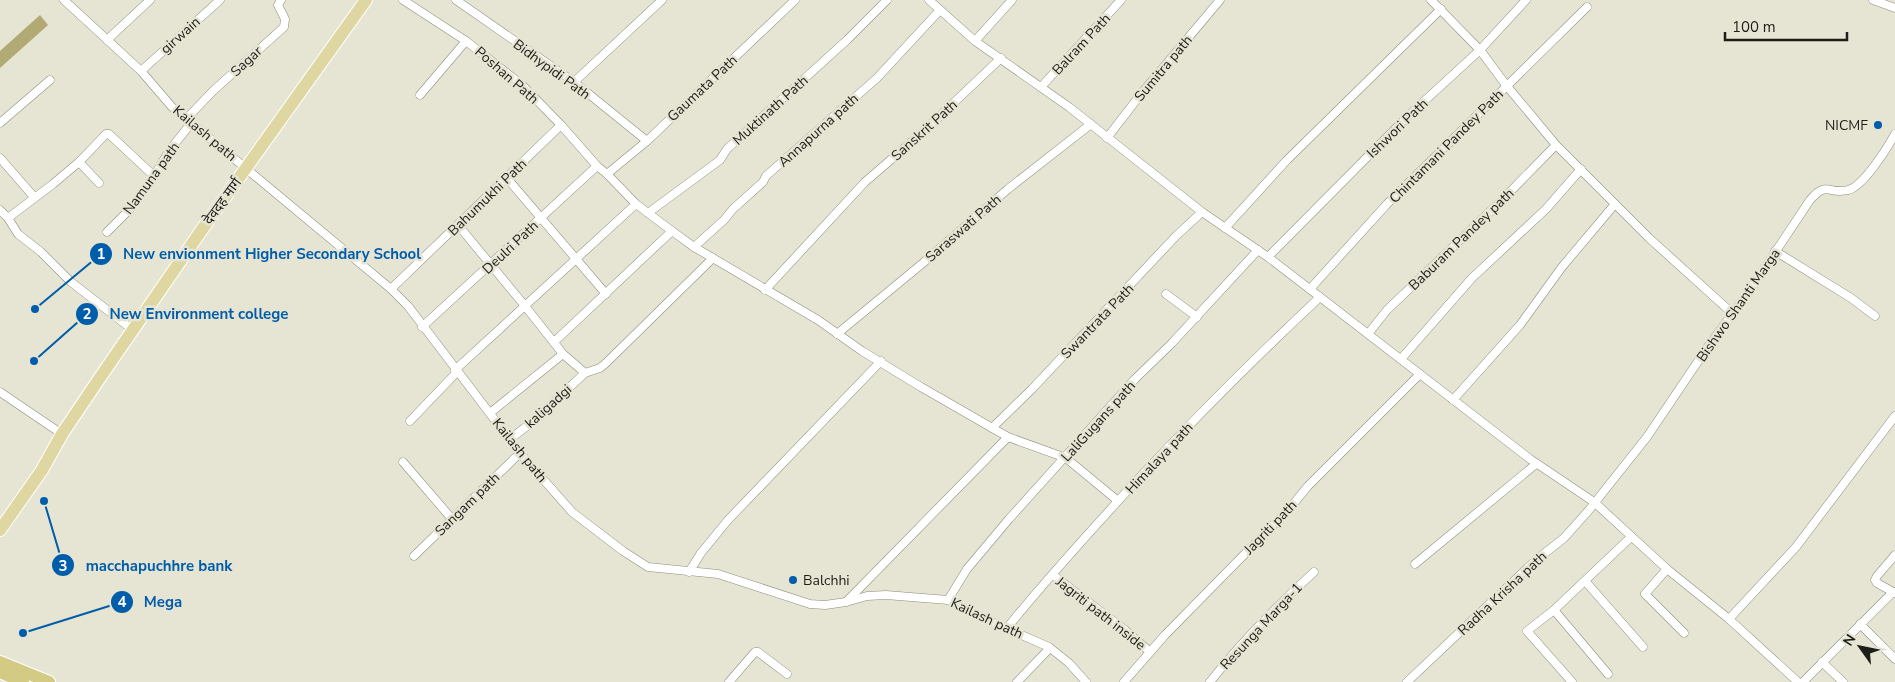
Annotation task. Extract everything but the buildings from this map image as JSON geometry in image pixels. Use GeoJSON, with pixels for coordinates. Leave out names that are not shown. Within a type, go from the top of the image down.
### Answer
{"type":"FeatureCollection","features":[{"type":"Feature","properties":{"kind":"highway"},"geometry":{"type":"LineString","coordinates":[[0,662],[49,682]]}},
{"type":"Feature","properties":{"kind":"highway"},"geometry":{"type":"LineString","coordinates":[[0,672],[23,682]]}},
{"type":"Feature","properties":{"kind":"main road","name":"देवदह मार्ग"},"geometry":{"type":"LineString","coordinates":[[0,530],[42,470],[62,434],[133,330],[246,167],[282,120],[366,0]]}},
{"type":"Feature","properties":{"kind":"street","name":"Kailash path"},"geometry":{"type":"LineString","coordinates":[[64,0],[141,71],[172,107],[190,120],[391,289],[408,306],[422,327],[520,452],[572,512],[642,565],[653,569],[718,574],[810,604],[825,605],[867,596],[886,595],[948,600],[1050,648],[1069,663],[1086,682]]}},
{"type":"Feature","properties":{"kind":"street"},"geometry":{"type":"LineString","coordinates":[[107,40],[150,0]]}},
{"type":"Feature","properties":{"kind":"street","name":"girwain"},"geometry":{"type":"LineString","coordinates":[[141,71],[220,0]]}},
{"type":"Feature","properties":{"kind":"street","name":"Sagar"},"geometry":{"type":"LineString","coordinates":[[190,120],[213,92],[284,27],[286,19],[278,6],[281,0]]}},
{"type":"Feature","properties":{"kind":"street","name":"Poshan Path"},"geometry":{"type":"LineString","coordinates":[[403,0],[466,41],[522,85],[597,166],[636,204],[694,247],[921,387],[992,428],[1008,437],[1066,458],[1118,501]]}},
{"type":"Feature","properties":{"kind":"street","name":"Bidhypidi Path"},"geometry":{"type":"LineString","coordinates":[[456,0],[574,82],[646,140]]}},
{"type":"Feature","properties":{"kind":"street"},"geometry":{"type":"LineString","coordinates":[[574,82],[662,0]]}},
{"type":"Feature","properties":{"kind":"street","name":"Gaumata Path"},"geometry":{"type":"LineString","coordinates":[[607,174],[646,140],[795,0]]}},
{"type":"Feature","properties":{"kind":"street","name":"Muktinath Path"},"geometry":{"type":"LineString","coordinates":[[648,213],[720,160],[727,149],[847,40],[887,0]]}},
{"type":"Feature","properties":{"kind":"street"},"geometry":{"type":"LineString","coordinates":[[929,0],[975,41],[1091,124],[1202,212],[1268,257],[1536,464],[1594,502],[1631,538],[1645,547],[1667,569],[1729,619],[1798,682]]}},
{"type":"Feature","properties":{"kind":"street"},"geometry":{"type":"LineString","coordinates":[[975,41],[1012,0]]}},
{"type":"Feature","properties":{"kind":"street","name":"Balram Path"},"geometry":{"type":"LineString","coordinates":[[1040,87],[1120,0]]}},
{"type":"Feature","properties":{"kind":"street","name":"Sumitra path"},"geometry":{"type":"LineString","coordinates":[[1107,138],[1141,94],[1220,0]]}},
{"type":"Feature","properties":{"kind":"street"},"geometry":{"type":"LineString","coordinates":[[1432,0],[1480,50],[1506,85],[1556,145],[1693,279],[1732,314]]}},
{"type":"Feature","properties":{"kind":"street","name":"Ishwori Path"},"geometry":{"type":"LineString","coordinates":[[1268,257],[1408,116],[1480,50],[1526,0]]}},
{"type":"Feature","properties":{"kind":"street"},"geometry":{"type":"LineString","coordinates":[[1873,0],[1895,8]]}},
{"type":"Feature","properties":{"kind":"street","name":"Chintamani Pandey Path"},"geometry":{"type":"LineString","coordinates":[[1310,289],[1387,204],[1587,7]]}},
{"type":"Feature","properties":{"kind":"street"},"geometry":{"type":"LineString","coordinates":[[1225,228],[1287,160],[1441,9]]}},
{"type":"Feature","properties":{"kind":"street","name":"Annapurna path"},"geometry":{"type":"LineString","coordinates":[[694,247],[724,220],[732,209],[763,182],[766,176],[877,78],[940,10]]}},
{"type":"Feature","properties":{"kind":"street"},"geometry":{"type":"LineString","coordinates":[[420,94],[466,41]]}},
{"type":"Feature","properties":{"kind":"street","name":"Sanskrit Path"},"geometry":{"type":"LineString","coordinates":[[765,290],[865,182],[924,131],[1001,58]]}},
{"type":"Feature","properties":{"kind":"street"},"geometry":{"type":"LineString","coordinates":[[0,123],[50,80]]}},
{"type":"Feature","properties":{"kind":"street","name":"Namuna path"},"geometry":{"type":"LineString","coordinates":[[107,232],[129,210],[154,176],[190,120]]}},
{"type":"Feature","properties":{"kind":"street","name":"Saraswati Path"},"geometry":{"type":"LineString","coordinates":[[837,334],[1008,189],[1091,124]]}},
{"type":"Feature","properties":{"kind":"street","name":"Bahumukhi Path"},"geometry":{"type":"LineString","coordinates":[[391,289],[561,125]]}},
{"type":"Feature","properties":{"kind":"street"},"geometry":{"type":"LineString","coordinates":[[8,218],[79,162],[102,136],[109,134],[154,176]]}},
{"type":"Feature","properties":{"kind":"street","name":"Bishwo Shanti Marga"},"geometry":{"type":"LineString","coordinates":[[1594,502],[1647,437],[1817,192],[1826,188],[1842,191],[1850,190],[1862,181],[1893,144],[1895,134]]}},
{"type":"Feature","properties":{"kind":"street","name":"Baburam Pandey path"},"geometry":{"type":"LineString","coordinates":[[1368,334],[1387,310],[1502,200],[1556,145]]}},
{"type":"Feature","properties":{"kind":"street"},"geometry":{"type":"LineString","coordinates":[[0,158],[34,197]]}},
{"type":"Feature","properties":{"kind":"street"},"geometry":{"type":"LineString","coordinates":[[79,162],[99,183]]}},
{"type":"Feature","properties":{"kind":"street","name":"Deulri Path"},"geometry":{"type":"LineString","coordinates":[[422,327],[597,166]]}},
{"type":"Feature","properties":{"kind":"street"},"geometry":{"type":"LineString","coordinates":[[1401,359],[1472,278],[1546,209],[1581,169]]}},
{"type":"Feature","properties":{"kind":"street"},"geometry":{"type":"LineString","coordinates":[[506,177],[606,294]]}},
{"type":"Feature","properties":{"kind":"street"},"geometry":{"type":"LineString","coordinates":[[410,421],[456,371],[636,204]]}},
{"type":"Feature","properties":{"kind":"street"},"geometry":{"type":"LineString","coordinates":[[1453,400],[1520,325],[1562,267],[1615,204]]}},
{"type":"Feature","properties":{"kind":"street"},"geometry":{"type":"LineString","coordinates":[[0,210],[8,218],[18,234],[41,252],[71,282],[133,330]]}},
{"type":"Feature","properties":{"kind":"street","name":"Swantrata Path"},"geometry":{"type":"LineString","coordinates":[[992,428],[1032,389],[1176,236],[1202,212]]}},
{"type":"Feature","properties":{"kind":"street"},"geometry":{"type":"LineString","coordinates":[[458,225],[492,264],[563,354],[585,372]]}},
{"type":"Feature","properties":{"kind":"street"},"geometry":{"type":"LineString","coordinates":[[554,342],[672,231]]}},
{"type":"Feature","properties":{"kind":"street","name":"LaliGugans path"},"geometry":{"type":"LineString","coordinates":[[948,600],[967,569],[1009,519],[1066,458],[1135,379],[1197,317],[1258,250]]}},
{"type":"Feature","properties":{"kind":"street"},"geometry":{"type":"LineString","coordinates":[[1775,251],[1851,298],[1875,316]]}},
{"type":"Feature","properties":{"kind":"street","name":"kaligadgi"},"geometry":{"type":"LineString","coordinates":[[510,439],[531,423],[585,372],[600,368],[606,363],[713,258]]}},
{"type":"Feature","properties":{"kind":"street"},"geometry":{"type":"LineString","coordinates":[[1166,294],[1197,317]]}},
{"type":"Feature","properties":{"kind":"street","name":"Himalaya path"},"geometry":{"type":"LineString","coordinates":[[1007,628],[1118,501],[1228,384],[1320,297]]}},
{"type":"Feature","properties":{"kind":"street"},"geometry":{"type":"LineString","coordinates":[[490,413],[563,354]]}},
{"type":"Feature","properties":{"kind":"street"},"geometry":{"type":"LineString","coordinates":[[689,572],[701,553],[728,520],[881,361]]}},
{"type":"Feature","properties":{"kind":"street","name":"Jagriti path"},"geometry":{"type":"LineString","coordinates":[[1124,682],[1150,652],[1290,508],[1308,486],[1420,374]]}},
{"type":"Feature","properties":{"kind":"street"},"geometry":{"type":"LineString","coordinates":[[0,392],[62,434]]}},
{"type":"Feature","properties":{"kind":"street"},"geometry":{"type":"LineString","coordinates":[[1729,619],[1796,547],[1895,416]]}},
{"type":"Feature","properties":{"kind":"street"},"geometry":{"type":"LineString","coordinates":[[846,602],[1008,437]]}},
{"type":"Feature","properties":{"kind":"street","name":"Sangam path"},"geometry":{"type":"LineString","coordinates":[[414,556],[520,452]]}},
{"type":"Feature","properties":{"kind":"street"},"geometry":{"type":"LineString","coordinates":[[403,462],[452,519]]}},
{"type":"Feature","properties":{"kind":"street"},"geometry":{"type":"LineString","coordinates":[[1415,564],[1536,464]]}},
{"type":"Feature","properties":{"kind":"street","name":"Radha Krisha path"},"geometry":{"type":"LineString","coordinates":[[1406,682],[1536,560],[1564,538],[1594,502]]}},
{"type":"Feature","properties":{"kind":"street"},"geometry":{"type":"LineString","coordinates":[[1572,682],[1527,631],[1554,610],[1631,538]]}},
{"type":"Feature","properties":{"kind":"street"},"geometry":{"type":"LineString","coordinates":[[1802,682],[1894,592],[1875,580],[1895,555]]}},
{"type":"Feature","properties":{"kind":"street"},"geometry":{"type":"LineString","coordinates":[[1667,569],[1645,594],[1684,633]]}},
{"type":"Feature","properties":{"kind":"street","name":"Resunga Marga-1"},"geometry":{"type":"LineString","coordinates":[[1210,682],[1278,605],[1314,572]]}},
{"type":"Feature","properties":{"kind":"street","name":"Jagriti path inside"},"geometry":{"type":"LineString","coordinates":[[1053,574],[1150,652]]}},
{"type":"Feature","properties":{"kind":"street"},"geometry":{"type":"LineString","coordinates":[[1585,581],[1643,647]]}},
{"type":"Feature","properties":{"kind":"street"},"geometry":{"type":"LineString","coordinates":[[1554,610],[1608,674]]}},
{"type":"Feature","properties":{"kind":"street"},"geometry":{"type":"LineString","coordinates":[[1860,624],[1895,659]]}},
{"type":"Feature","properties":{"kind":"street"},"geometry":{"type":"LineString","coordinates":[[1017,682],[1050,648]]}},
{"type":"Feature","properties":{"kind":"street"},"geometry":{"type":"LineString","coordinates":[[729,682],[756,652],[787,674]]}},
{"type":"Feature","properties":{"kind":"street"},"geometry":{"type":"LineString","coordinates":[[1822,662],[1843,682]]}},
{"type":"Feature","properties":{"kind":"shaded area"},"geometry":{"type":"Polygon","coordinates":[[[40,15],[48,25],[0,68],[0,51],[40,15]]]}},
{"type":"Feature","properties":{"kind":"place","name":"NICMF"},"geometry":{"type":"Point","coordinates":[1878,125]}},
{"type":"Feature","properties":{"kind":"place","name":"New envionment Higher Secondary School"},"geometry":{"type":"Point","coordinates":[35,309]}},
{"type":"Feature","properties":{"kind":"place","name":"New Environment college"},"geometry":{"type":"Point","coordinates":[34,361]}},
{"type":"Feature","properties":{"kind":"place","name":"macchapuchhre bank"},"geometry":{"type":"Point","coordinates":[44,501]}},
{"type":"Feature","properties":{"kind":"place","name":"Balchhi"},"geometry":{"type":"Point","coordinates":[793,580]}},
{"type":"Feature","properties":{"kind":"place","name":"Mega"},"geometry":{"type":"Point","coordinates":[23,633]}}]}
